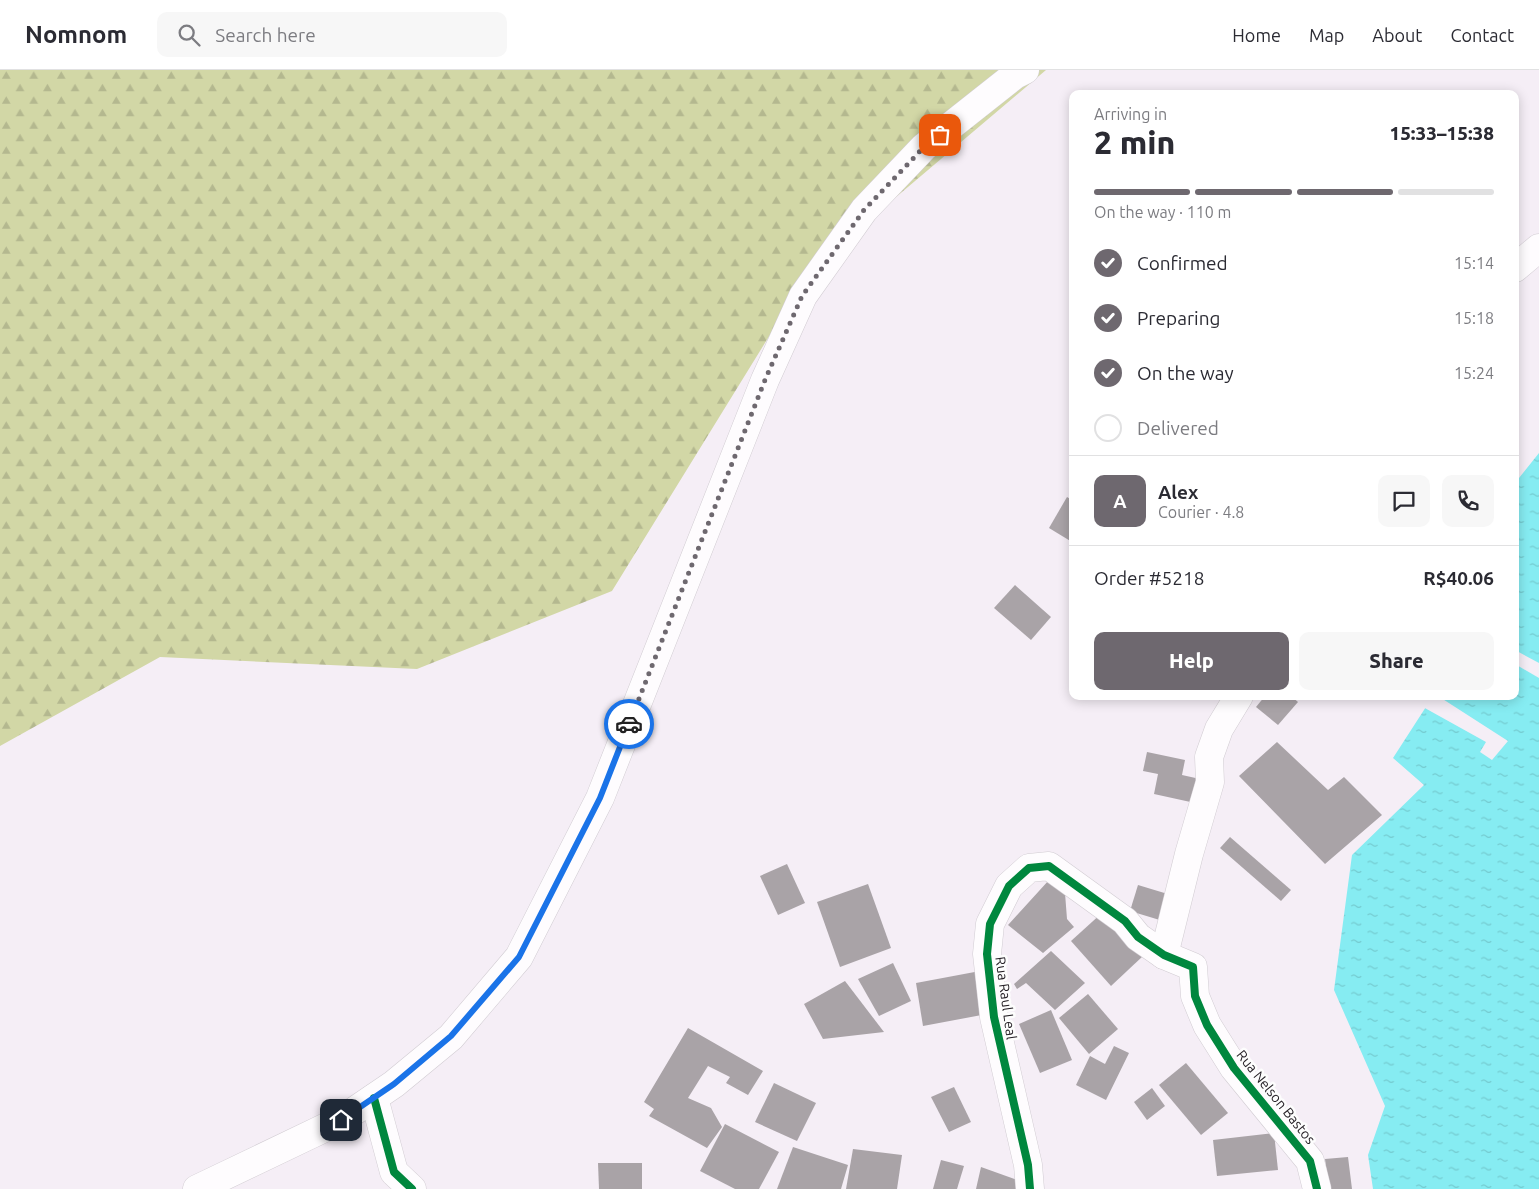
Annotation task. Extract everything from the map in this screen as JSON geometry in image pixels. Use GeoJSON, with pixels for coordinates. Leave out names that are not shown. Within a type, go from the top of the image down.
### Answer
{"type":"FeatureCollection","features":[{"type":"Feature","properties":{"kind":"main road"},"geometry":{"type":"LineString","coordinates":[[197,1189],[341,1120],[394,1084],[451,1036],[519,957],[600,798],[761,390],[802,296],[864,210],[924,147],[1015,75],[1025,70]]}},
{"type":"Feature","properties":{"kind":"main road"},"geometry":{"type":"LineString","coordinates":[[1519,265],[1539,248]]}},
{"type":"Feature","properties":{"kind":"main road"},"geometry":{"type":"LineString","coordinates":[[1164,955],[1189,854],[1210,782],[1209,757],[1219,729],[1237,700]]}},
{"type":"Feature","properties":{"kind":"main road","name":"Rua Raul Leal"},"geometry":{"type":"LineString","coordinates":[[1030,1189],[1028,1165],[994,1017],[986,954],[990,924],[1009,886],[1030,868],[1049,866],[1125,921],[1138,937],[1164,955]]}},
{"type":"Feature","properties":{"kind":"main road","name":"Rua Nelson Bastos"},"geometry":{"type":"LineString","coordinates":[[1164,955],[1193,968],[1195,996],[1207,1025],[1234,1068],[1310,1161],[1317,1189]]}},
{"type":"Feature","properties":{"kind":"main road"},"geometry":{"type":"LineString","coordinates":[[374,1098],[394,1172],[412,1189]]}},
{"type":"Feature","properties":{"kind":"green space"},"geometry":{"type":"Polygon","coordinates":[[[0,70],[1046,70],[810,270],[612,591],[417,669],[160,657],[0,746],[0,70]]]}},
{"type":"Feature","properties":{"kind":"water"},"geometry":{"type":"Polygon","coordinates":[[[1539,453],[1539,1189],[1373,1189],[1368,1155],[1385,1106],[1334,990],[1352,855],[1424,785],[1393,758],[1430,700],[1519,700],[1519,478],[1539,453]]]}},
{"type":"Feature","properties":{"kind":"pier"},"geometry":{"type":"Polygon","coordinates":[[[1519,652],[1539,663],[1539,678],[1519,666],[1519,652]]]}},
{"type":"Feature","properties":{"kind":"pier"},"geometry":{"type":"Polygon","coordinates":[[[1427,700],[1444,700],[1508,741],[1492,760],[1480,752],[1486,742],[1423,707],[1427,700]]]}},
{"type":"Feature","properties":{"kind":"building"},"geometry":{"type":"Polygon","coordinates":[[[1067,497],[1069,498],[1069,540],[1049,528],[1067,497]]]}},
{"type":"Feature","properties":{"kind":"building"},"geometry":{"type":"Polygon","coordinates":[[[1015,585],[1051,617],[1031,640],[994,608],[1015,585]]]}},
{"type":"Feature","properties":{"kind":"building"},"geometry":{"type":"Polygon","coordinates":[[[1262,700],[1296,700],[1298,702],[1278,725],[1256,707],[1262,700]]]}},
{"type":"Feature","properties":{"kind":"building"},"geometry":{"type":"Polygon","coordinates":[[[1277,742],[1328,790],[1344,777],[1382,815],[1325,864],[1239,776],[1277,742]]]}},
{"type":"Feature","properties":{"kind":"building"},"geometry":{"type":"Polygon","coordinates":[[[1147,752],[1185,760],[1182,775],[1200,779],[1195,803],[1154,794],[1158,774],[1143,771],[1147,752]]]}},
{"type":"Feature","properties":{"kind":"building"},"geometry":{"type":"Polygon","coordinates":[[[1230,837],[1291,890],[1281,901],[1220,848],[1230,837]]]}},
{"type":"Feature","properties":{"kind":"building"},"geometry":{"type":"Polygon","coordinates":[[[787,864],[805,903],[778,915],[760,876],[787,864]]]}},
{"type":"Feature","properties":{"kind":"building"},"geometry":{"type":"Polygon","coordinates":[[[1049,880],[1065,893],[1067,919],[1074,927],[1043,953],[1008,925],[1049,880]]]}},
{"type":"Feature","properties":{"kind":"building"},"geometry":{"type":"Polygon","coordinates":[[[868,884],[891,948],[840,967],[817,902],[868,884]]]}},
{"type":"Feature","properties":{"kind":"building"},"geometry":{"type":"Polygon","coordinates":[[[1138,885],[1171,895],[1163,921],[1130,911],[1138,885]]]}},
{"type":"Feature","properties":{"kind":"building"},"geometry":{"type":"Polygon","coordinates":[[[1103,912],[1143,956],[1111,986],[1071,941],[1103,912]]]}},
{"type":"Feature","properties":{"kind":"building"},"geometry":{"type":"Polygon","coordinates":[[[1051,951],[1085,983],[1055,1010],[1026,983],[1017,989],[1014,984],[1051,951]]]}},
{"type":"Feature","properties":{"kind":"building"},"geometry":{"type":"Polygon","coordinates":[[[893,963],[911,1001],[879,1016],[858,979],[893,963]]]}},
{"type":"Feature","properties":{"kind":"building"},"geometry":{"type":"Polygon","coordinates":[[[980,971],[987,1014],[923,1026],[916,983],[980,971]]]}},
{"type":"Feature","properties":{"kind":"building"},"geometry":{"type":"Polygon","coordinates":[[[845,981],[884,1032],[823,1039],[804,1004],[845,981]]]}},
{"type":"Feature","properties":{"kind":"building"},"geometry":{"type":"Polygon","coordinates":[[[1088,994],[1118,1029],[1089,1054],[1059,1018],[1088,994]]]}},
{"type":"Feature","properties":{"kind":"building"},"geometry":{"type":"Polygon","coordinates":[[[1051,1010],[1072,1060],[1040,1073],[1019,1024],[1051,1010]]]}},
{"type":"Feature","properties":{"kind":"building"},"geometry":{"type":"Polygon","coordinates":[[[688,1028],[763,1071],[748,1095],[726,1083],[730,1077],[708,1066],[688,1098],[711,1108],[722,1127],[707,1148],[649,1116],[654,1109],[644,1102],[688,1028]]]}},
{"type":"Feature","properties":{"kind":"building"},"geometry":{"type":"Polygon","coordinates":[[[1114,1046],[1129,1053],[1106,1100],[1076,1085],[1090,1056],[1105,1064],[1114,1046]]]}},
{"type":"Feature","properties":{"kind":"building"},"geometry":{"type":"Polygon","coordinates":[[[1186,1063],[1228,1113],[1201,1135],[1159,1085],[1186,1063]]]}},
{"type":"Feature","properties":{"kind":"building"},"geometry":{"type":"Polygon","coordinates":[[[774,1083],[816,1103],[797,1141],[755,1122],[774,1083]]]}},
{"type":"Feature","properties":{"kind":"building"},"geometry":{"type":"Polygon","coordinates":[[[954,1087],[971,1122],[949,1132],[931,1097],[954,1087]]]}},
{"type":"Feature","properties":{"kind":"building"},"geometry":{"type":"Polygon","coordinates":[[[1152,1088],[1165,1106],[1147,1120],[1134,1102],[1152,1088]]]}},
{"type":"Feature","properties":{"kind":"building"},"geometry":{"type":"Polygon","coordinates":[[[725,1124],[779,1152],[759,1189],[735,1189],[700,1171],[725,1124]]]}},
{"type":"Feature","properties":{"kind":"building"},"geometry":{"type":"Polygon","coordinates":[[[1274,1133],[1278,1170],[1217,1176],[1213,1140],[1274,1133]]]}},
{"type":"Feature","properties":{"kind":"building"},"geometry":{"type":"Polygon","coordinates":[[[793,1147],[848,1165],[841,1189],[777,1189],[793,1147]]]}},
{"type":"Feature","properties":{"kind":"building"},"geometry":{"type":"Polygon","coordinates":[[[853,1149],[902,1155],[897,1189],[846,1189],[853,1149]]]}},
{"type":"Feature","properties":{"kind":"building"},"geometry":{"type":"Polygon","coordinates":[[[1348,1157],[1352,1189],[1329,1189],[1325,1159],[1348,1157]]]}},
{"type":"Feature","properties":{"kind":"building"},"geometry":{"type":"Polygon","coordinates":[[[941,1160],[964,1166],[957,1189],[933,1189],[941,1160]]]}},
{"type":"Feature","properties":{"kind":"building"},"geometry":{"type":"Polygon","coordinates":[[[598,1163],[642,1163],[642,1189],[599,1189],[598,1163]]]}},
{"type":"Feature","properties":{"kind":"building"},"geometry":{"type":"Polygon","coordinates":[[[981,1167],[1020,1181],[1019,1189],[976,1189],[981,1167]]]}},
{"type":"Feature","properties":{"kind":"cycle path"},"geometry":{"type":"LineString","coordinates":[[1030,1189],[1028,1165],[994,1017],[987,954],[990,924],[1009,886],[1029,868],[1049,866],[1125,921],[1138,937],[1164,955],[1193,967],[1195,996],[1207,1025],[1234,1068],[1310,1161],[1317,1189]]}},
{"type":"Feature","properties":{"kind":"cycle path"},"geometry":{"type":"LineString","coordinates":[[374,1098],[394,1172],[412,1189]]}},
{"type":"Feature","properties":{"kind":"way so far"},"geometry":{"type":"LineString","coordinates":[[629,724],[765,380],[802,296],[864,210],[924,147],[940,135]]}},
{"type":"Feature","properties":{"kind":"route"},"geometry":{"type":"LineString","coordinates":[[341,1120],[394,1084],[451,1036],[519,957],[600,798],[629,724]]}}]}
